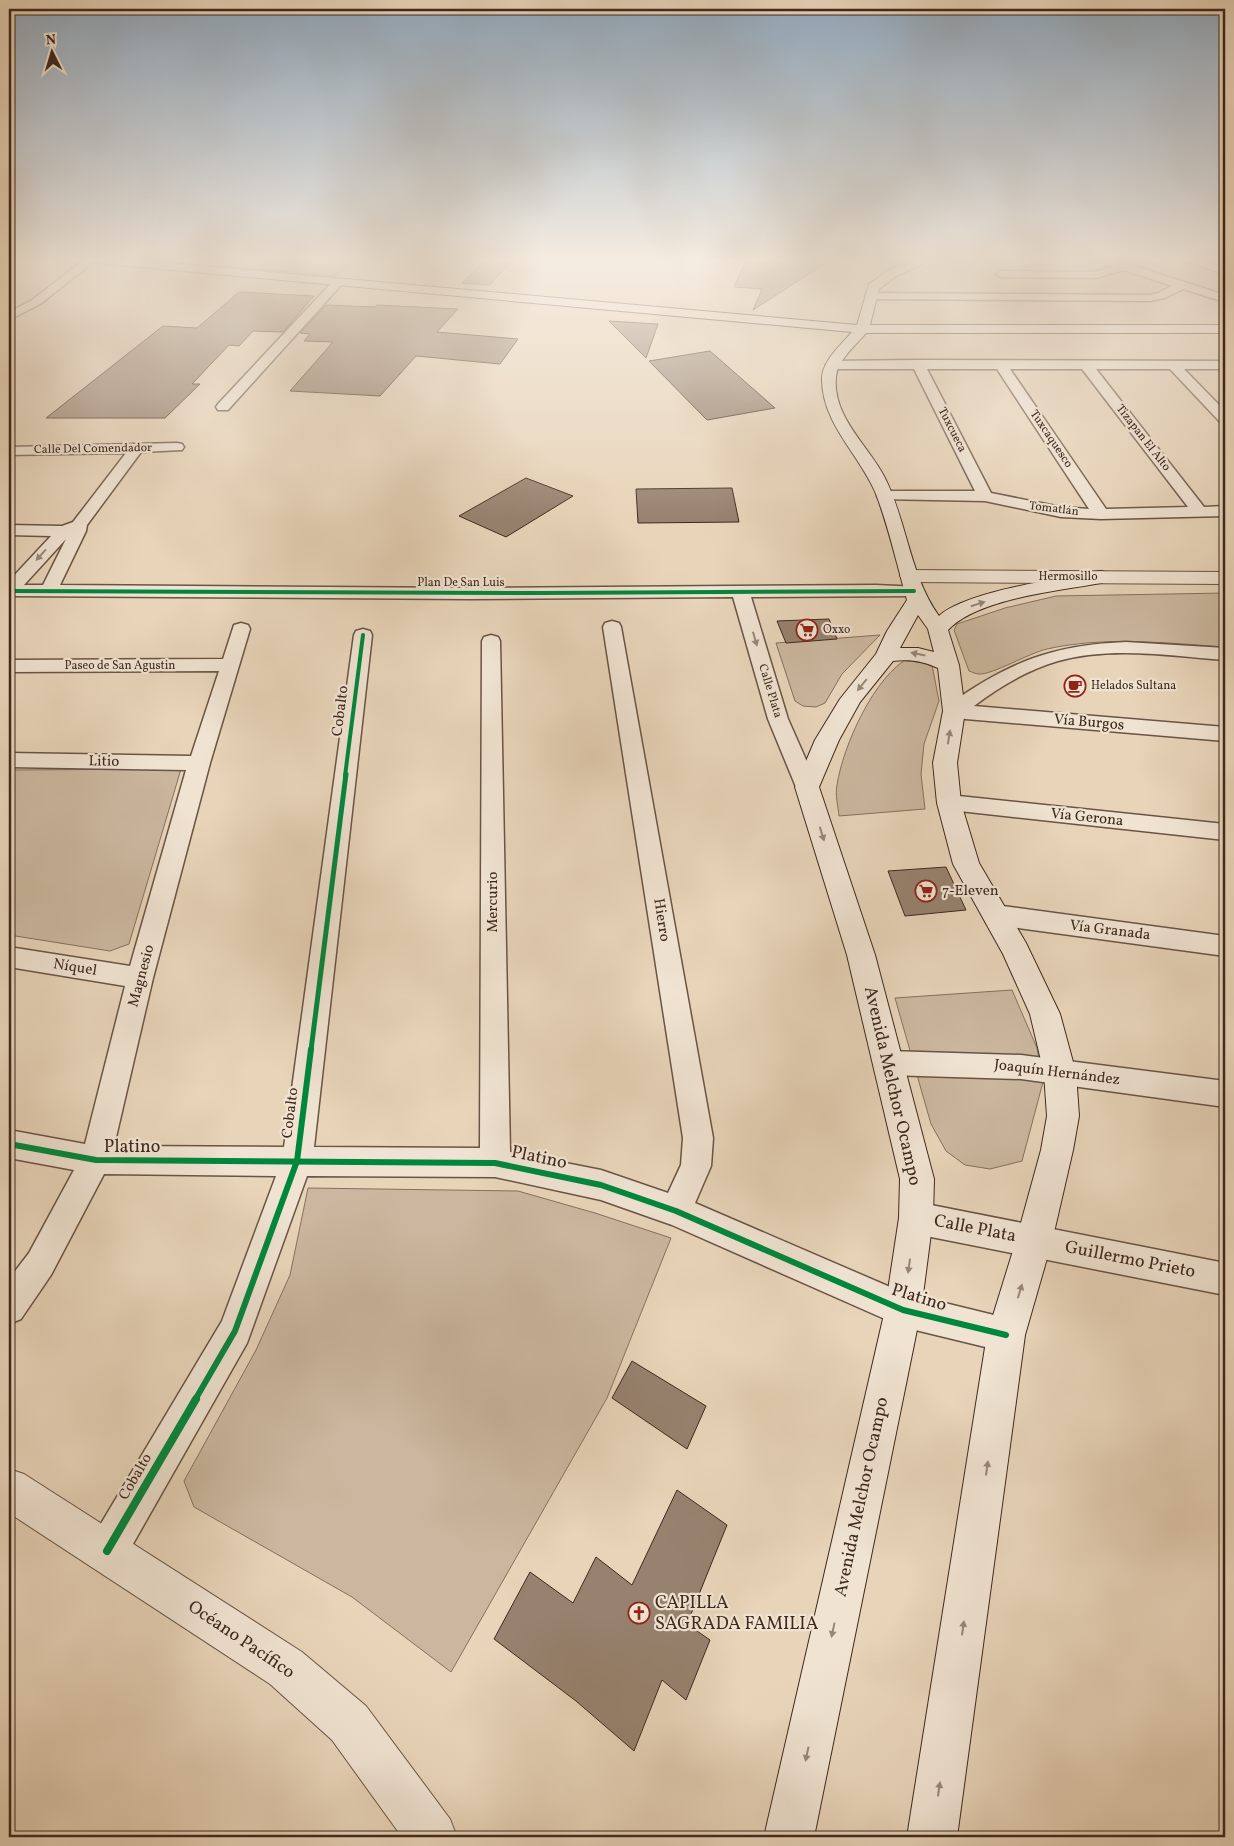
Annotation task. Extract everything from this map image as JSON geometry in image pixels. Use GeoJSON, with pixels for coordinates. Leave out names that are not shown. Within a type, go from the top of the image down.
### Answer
{"type":"FeatureCollection","features":[{"type":"Feature","properties":{"kind":"main road"},"geometry":{"type":"LineString","coordinates":[[846,346],[832,365],[829,378],[833,407],[876,476],[885,496],[914,589],[938,629],[948,665],[954,710],[945,763],[949,803],[966,864],[1016,951],[1045,1014],[1060,1073],[1063,1116],[1057,1150],[1034,1241],[1006,1335],[932,1837]]}},
{"type":"Feature","properties":{"kind":"main road"},"geometry":{"type":"LineString","coordinates":[[938,629],[941,623],[954,614],[981,603],[1101,577]]}},
{"type":"Feature","properties":{"kind":"main road","name":"Hermosillo"},"geometry":{"type":"LineString","coordinates":[[914,589],[1101,577],[1225,578]]}},
{"type":"Feature","properties":{"kind":"main road"},"geometry":{"type":"LineString","coordinates":[[807,787],[827,740],[851,698],[886,656],[914,589]]}},
{"type":"Feature","properties":{"kind":"main road"},"geometry":{"type":"LineString","coordinates":[[886,656],[906,652],[923,655],[948,665]]}},
{"type":"Feature","properties":{"kind":"main road","name":"Avenida Melchor Ocampo"},"geometry":{"type":"LineString","coordinates":[[789,1837],[903,1310],[916,1218],[917,1179],[861,956],[807,787]]}},
{"type":"Feature","properties":{"kind":"main road","name":"Océano Pacífico"},"geometry":{"type":"LineString","coordinates":[[9,1489],[286,1668],[349,1723],[432,1837]]}},
{"type":"Feature","properties":{"kind":"street"},"geometry":{"type":"LineString","coordinates":[[223,407],[279,346]]}},
{"type":"Feature","properties":{"kind":"street","name":"Tuxcueca"},"geometry":{"type":"LineString","coordinates":[[918,364],[985,496]]}},
{"type":"Feature","properties":{"kind":"street"},"geometry":{"type":"LineString","coordinates":[[832,365],[1225,365]]}},
{"type":"Feature","properties":{"kind":"street","name":"Tuxcaquesco"},"geometry":{"type":"LineString","coordinates":[[1001,365],[1101,514]]}},
{"type":"Feature","properties":{"kind":"street","name":"Tizapan El Alto"},"geometry":{"type":"LineString","coordinates":[[1086,365],[1199,511]]}},
{"type":"Feature","properties":{"kind":"street"},"geometry":{"type":"LineString","coordinates":[[1173,365],[1225,420]]}},
{"type":"Feature","properties":{"kind":"street","name":"Calle Del Comendador"},"geometry":{"type":"LineString","coordinates":[[12,458],[26,451],[177,447]]}},
{"type":"Feature","properties":{"kind":"street"},"geometry":{"type":"LineString","coordinates":[[9,591],[74,529],[136,449]]}},
{"type":"Feature","properties":{"kind":"street","name":"Tomatlán"},"geometry":{"type":"LineString","coordinates":[[885,496],[985,496],[1061,512],[1101,514],[1225,511]]}},
{"type":"Feature","properties":{"kind":"street"},"geometry":{"type":"LineString","coordinates":[[9,530],[74,529]]}},
{"type":"Feature","properties":{"kind":"street"},"geometry":{"type":"LineString","coordinates":[[49,590],[74,529]]}},
{"type":"Feature","properties":{"kind":"street","name":"Plan De San Luis"},"geometry":{"type":"LineString","coordinates":[[9,591],[741,593],[914,589]]}},
{"type":"Feature","properties":{"kind":"street","name":"Calle Plata"},"geometry":{"type":"LineString","coordinates":[[741,593],[778,719],[807,787]]}},
{"type":"Feature","properties":{"kind":"street","name":"Hierro"},"geometry":{"type":"LineString","coordinates":[[612,627],[698,1138],[696,1166],[676,1211]]}},
{"type":"Feature","properties":{"kind":"street","name":"Magnesio"},"geometry":{"type":"LineString","coordinates":[[9,1307],[40,1264],[96,1160],[140,978],[199,763],[241,630]]}},
{"type":"Feature","properties":{"kind":"street","name":"Cobalto"},"geometry":{"type":"LineString","coordinates":[[107,1551],[235,1331],[297,1161],[363,635]]}},
{"type":"Feature","properties":{"kind":"street","name":"Mercurio"},"geometry":{"type":"LineString","coordinates":[[491,641],[495,1163]]}},
{"type":"Feature","properties":{"kind":"street"},"geometry":{"type":"LineString","coordinates":[[954,710],[986,688],[1029,665],[1079,652],[1100,649],[1155,649],[1225,654]]}},
{"type":"Feature","properties":{"kind":"street","name":"Paseo de San Agustin"},"geometry":{"type":"LineString","coordinates":[[9,666],[231,666]]}},
{"type":"Feature","properties":{"kind":"street","name":"Vía Burgos"},"geometry":{"type":"LineString","coordinates":[[954,710],[1225,734]]}},
{"type":"Feature","properties":{"kind":"street","name":"Litio"},"geometry":{"type":"LineString","coordinates":[[9,760],[199,763]]}},
{"type":"Feature","properties":{"kind":"street","name":"Vía Gerona"},"geometry":{"type":"LineString","coordinates":[[949,803],[1225,832]]}},
{"type":"Feature","properties":{"kind":"street","name":"Vía Granada"},"geometry":{"type":"LineString","coordinates":[[995,915],[1225,946]]}},
{"type":"Feature","properties":{"kind":"street","name":"Níquel"},"geometry":{"type":"LineString","coordinates":[[9,957],[140,978]]}},
{"type":"Feature","properties":{"kind":"street","name":"Joaquín Hernández"},"geometry":{"type":"LineString","coordinates":[[888,1063],[993,1065],[1225,1094]]}},
{"type":"Feature","properties":{"kind":"street","name":"Platino"},"geometry":{"type":"LineString","coordinates":[[9,1144],[96,1160],[495,1163],[601,1185],[676,1211],[903,1310],[1006,1335]]}},
{"type":"Feature","properties":{"kind":"street","name":"Calle Plata"},"geometry":{"type":"LineString","coordinates":[[916,1218],[1034,1241]]}},
{"type":"Feature","properties":{"kind":"street","name":"Guillermo Prieto"},"geometry":{"type":"LineString","coordinates":[[1034,1241],[1225,1279]]}},
{"type":"Feature","properties":{"kind":"shaded area"},"geometry":{"type":"Polygon","coordinates":[[[1225,593],[1225,647],[1158,642],[1113,642],[1069,645],[1039,651],[993,671],[979,674],[969,671],[954,630],[957,624],[1005,608],[1056,596],[1225,593]]]}},
{"type":"Feature","properties":{"kind":"shaded area"},"geometry":{"type":"Polygon","coordinates":[[[880,635],[842,674],[825,703],[816,707],[803,706],[795,701],[776,643],[880,635]]]}},
{"type":"Feature","properties":{"kind":"shaded area"},"geometry":{"type":"Polygon","coordinates":[[[910,657],[932,665],[939,701],[924,744],[921,774],[925,809],[839,816],[836,797],[837,785],[840,769],[853,732],[884,680],[897,666],[910,657]]]}},
{"type":"Feature","properties":{"kind":"shaded area"},"geometry":{"type":"Polygon","coordinates":[[[181,769],[129,944],[110,951],[9,935],[9,770],[181,769]]]}},
{"type":"Feature","properties":{"kind":"shaded area"},"geometry":{"type":"Polygon","coordinates":[[[1012,990],[1037,1048],[1043,1082],[1022,1161],[990,1169],[965,1165],[946,1151],[931,1124],[895,998],[1012,990]]]}},
{"type":"Feature","properties":{"kind":"shaded area"},"geometry":{"type":"Polygon","coordinates":[[[308,1188],[518,1191],[595,1213],[671,1238],[607,1398],[451,1672],[352,1597],[194,1507],[184,1481],[256,1350],[290,1275],[308,1188]]]}},
{"type":"Feature","properties":{"kind":"building"},"geometry":{"type":"Polygon","coordinates":[[[137,346],[228,346],[192,384],[200,384],[165,418],[46,418],[137,346]]]}},
{"type":"Feature","properties":{"kind":"building"},"geometry":{"type":"Polygon","coordinates":[[[329,346],[513,346],[500,364],[416,356],[380,396],[290,391],[329,346]]]}},
{"type":"Feature","properties":{"kind":"building"},"geometry":{"type":"Polygon","coordinates":[[[634,346],[650,346],[646,358],[634,346]]]}},
{"type":"Feature","properties":{"kind":"building"},"geometry":{"type":"Polygon","coordinates":[[[710,351],[775,408],[707,420],[649,361],[710,351]]]}},
{"type":"Feature","properties":{"kind":"building"},"geometry":{"type":"Polygon","coordinates":[[[526,478],[573,496],[506,537],[459,516],[526,478]]]}},
{"type":"Feature","properties":{"kind":"building"},"geometry":{"type":"Polygon","coordinates":[[[732,488],[739,522],[638,523],[636,489],[732,488]]]}},
{"type":"Feature","properties":{"kind":"building","name":"Oxxo"},"geometry":{"type":"Polygon","coordinates":[[[829,619],[837,639],[786,643],[777,621],[829,619]]]}},
{"type":"Feature","properties":{"kind":"building","name":"7-Eleven"},"geometry":{"type":"Polygon","coordinates":[[[946,867],[966,910],[905,916],[888,871],[946,867]]]}},
{"type":"Feature","properties":{"kind":"building"},"geometry":{"type":"Polygon","coordinates":[[[632,1361],[706,1406],[687,1449],[612,1398],[632,1361]]]}},
{"type":"Feature","properties":{"kind":"building","name":"CAPILLA SAGRADA FAMILIA"},"geometry":{"type":"Polygon","coordinates":[[[677,1490],[727,1525],[687,1624],[710,1640],[686,1700],[662,1680],[634,1751],[576,1701],[494,1639],[530,1572],[573,1603],[596,1557],[632,1585],[677,1490]]]}},
{"type":"Feature","properties":{"kind":"cycle path"},"geometry":{"type":"LineString","coordinates":[[9,591],[330,593],[914,591]]}},
{"type":"Feature","properties":{"kind":"cycle path"},"geometry":{"type":"LineString","coordinates":[[107,1551],[235,1331],[297,1161],[363,635]]}},
{"type":"Feature","properties":{"kind":"cycle path"},"geometry":{"type":"LineString","coordinates":[[9,1144],[96,1160],[495,1163],[601,1185],[676,1211],[903,1310],[1006,1335]]}},
{"type":"Feature","properties":{"kind":"place","name":"Oxxo"},"geometry":{"type":"Point","coordinates":[807,630]}},
{"type":"Feature","properties":{"kind":"place","name":"Helados Sultana"},"geometry":{"type":"Point","coordinates":[1075,686]}},
{"type":"Feature","properties":{"kind":"place","name":"7-Eleven"},"geometry":{"type":"Point","coordinates":[926,891]}},
{"type":"Feature","properties":{"kind":"place","name":"CAPILLA SAGRADA FAMILIA"},"geometry":{"type":"Point","coordinates":[639,1613]}}]}
